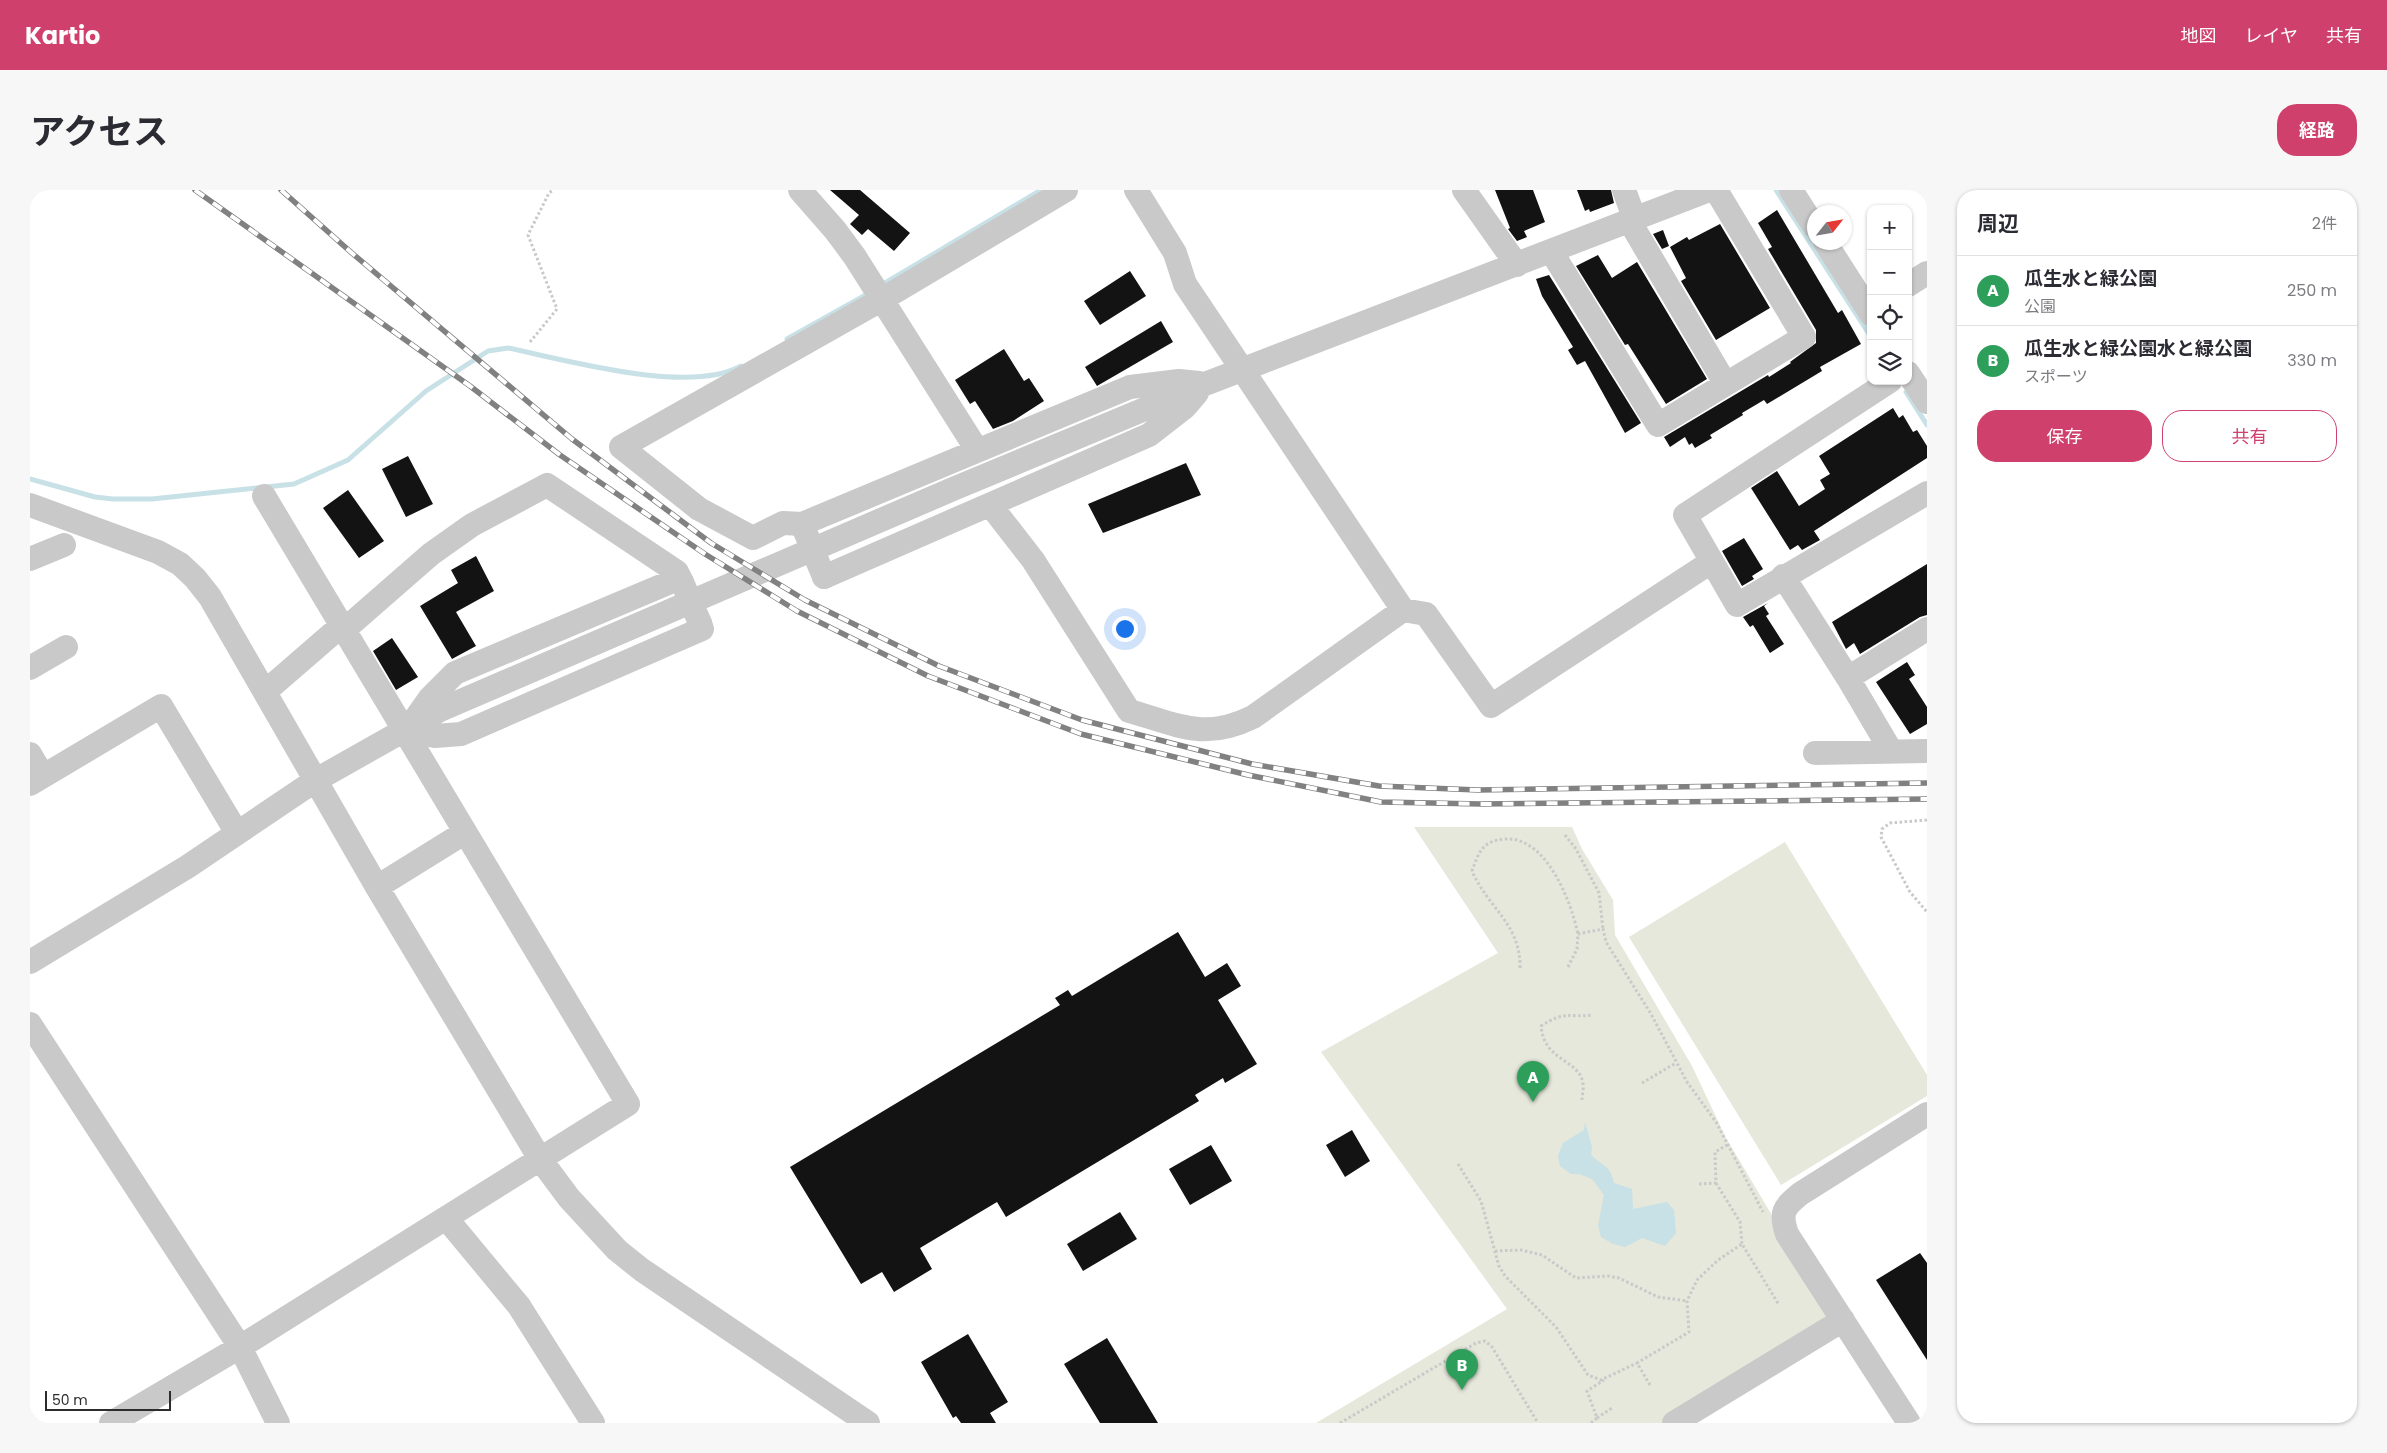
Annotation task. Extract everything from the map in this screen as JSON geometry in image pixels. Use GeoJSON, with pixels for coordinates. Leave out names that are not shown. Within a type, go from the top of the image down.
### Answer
{"type":"FeatureCollection","features":[{"type":"Feature","properties":{"kind":"street"},"geometry":{"type":"LineString","coordinates":[[800,190],[835,230],[977,450]]}},
{"type":"Feature","properties":{"kind":"street"},"geometry":{"type":"LineString","coordinates":[[1066,190],[877,294],[621,447],[699,509],[753,538],[783,523],[802,524],[1130,387],[1179,381],[1205,384]]}},
{"type":"Feature","properties":{"kind":"street"},"geometry":{"type":"LineString","coordinates":[[1136,190],[1175,253],[1185,284],[1241,371],[1403,610]]}},
{"type":"Feature","properties":{"kind":"street"},"geometry":{"type":"LineString","coordinates":[[1464,190],[1517,265]]}},
{"type":"Feature","properties":{"kind":"street"},"geometry":{"type":"LineString","coordinates":[[1624,190],[1632,221],[1724,383]]}},
{"type":"Feature","properties":{"kind":"street"},"geometry":{"type":"LineString","coordinates":[[30,962],[136,899],[316,780],[440,710],[953,489],[1205,384],[1709,190]]}},
{"type":"Feature","properties":{"kind":"street"},"geometry":{"type":"LineString","coordinates":[[1552,251],[1658,425],[1724,383],[1804,336],[1716,190]]}},
{"type":"Feature","properties":{"kind":"street"},"geometry":{"type":"LineString","coordinates":[[1791,190],[1807,215]]}},
{"type":"Feature","properties":{"kind":"street"},"geometry":{"type":"LineString","coordinates":[[1830,250],[1867,307]]}},
{"type":"Feature","properties":{"kind":"street"},"geometry":{"type":"LineString","coordinates":[[1912,283],[1927,273]]}},
{"type":"Feature","properties":{"kind":"street"},"geometry":{"type":"LineString","coordinates":[[1912,379],[1927,402]]}},
{"type":"Feature","properties":{"kind":"street"},"geometry":{"type":"LineString","coordinates":[[802,524],[824,577],[991,506],[1150,435],[1185,407],[1205,384]]}},
{"type":"Feature","properties":{"kind":"street"},"geometry":{"type":"LineString","coordinates":[[1884,385],[1685,515],[1737,605],[1782,576],[1927,493]]}},
{"type":"Feature","properties":{"kind":"street"},"geometry":{"type":"LineString","coordinates":[[266,691],[444,544],[472,525],[547,485],[677,572],[702,629],[461,734],[435,736],[407,727]]}},
{"type":"Feature","properties":{"kind":"street"},"geometry":{"type":"LineString","coordinates":[[111,1423],[240,1347],[628,1104],[464,833],[407,727],[343,628],[264,496]]}},
{"type":"Feature","properties":{"kind":"street"},"geometry":{"type":"LineString","coordinates":[[30,505],[104,530],[158,552],[180,564],[195,578],[210,597],[266,691],[377,887],[540,1158],[569,1198],[617,1250],[642,1270],[868,1423]]}},
{"type":"Feature","properties":{"kind":"street"},"geometry":{"type":"LineString","coordinates":[[991,506],[1033,560],[1129,711],[1200,730],[1227,728],[1253,717],[1403,610],[1426,614],[1491,706],[1711,562]]}},
{"type":"Feature","properties":{"kind":"street"},"geometry":{"type":"LineString","coordinates":[[30,559],[64,545]]}},
{"type":"Feature","properties":{"kind":"street"},"geometry":{"type":"LineString","coordinates":[[1782,576],[1848,678],[1891,752]]}},
{"type":"Feature","properties":{"kind":"street"},"geometry":{"type":"LineString","coordinates":[[407,727],[430,698],[456,673],[681,580]]}},
{"type":"Feature","properties":{"kind":"street"},"geometry":{"type":"LineString","coordinates":[[1848,678],[1927,629]]}},
{"type":"Feature","properties":{"kind":"street"},"geometry":{"type":"LineString","coordinates":[[30,668],[66,647]]}},
{"type":"Feature","properties":{"kind":"street"},"geometry":{"type":"LineString","coordinates":[[30,754],[37,780],[161,706],[237,833]]}},
{"type":"Feature","properties":{"kind":"street"},"geometry":{"type":"LineString","coordinates":[[1815,753],[1927,751]]}},
{"type":"Feature","properties":{"kind":"street"},"geometry":{"type":"LineString","coordinates":[[377,887],[464,833]]}},
{"type":"Feature","properties":{"kind":"street"},"geometry":{"type":"LineString","coordinates":[[30,1024],[240,1347],[278,1423]]}},
{"type":"Feature","properties":{"kind":"street"},"geometry":{"type":"LineString","coordinates":[[1909,1423],[1843,1320],[1812,1285],[1787,1234],[1783,1217],[1789,1203],[1800,1194],[1927,1114]]}},
{"type":"Feature","properties":{"kind":"street"},"geometry":{"type":"LineString","coordinates":[[446,1218],[519,1306],[593,1423]]}},
{"type":"Feature","properties":{"kind":"street"},"geometry":{"type":"LineString","coordinates":[[1674,1423],[1843,1320]]}},
{"type":"Feature","properties":{"kind":"path"},"geometry":{"type":"LineString","coordinates":[[530,342],[557,309],[528,235],[553,190]]}},
{"type":"Feature","properties":{"kind":"path"},"geometry":{"type":"LineString","coordinates":[[1927,820],[1890,824],[1882,829],[1881,837],[1910,892],[1927,912]]}},
{"type":"Feature","properties":{"kind":"path"},"geometry":{"type":"LineString","coordinates":[[1565,835],[1576,849],[1599,892],[1606,942],[1646,1005],[1676,1063],[1716,1122],[1764,1213],[1783,1217]]}},
{"type":"Feature","properties":{"kind":"path"},"geometry":{"type":"LineString","coordinates":[[1520,968],[1520,959],[1513,932],[1508,922],[1480,889],[1472,871],[1480,850],[1494,840],[1512,839],[1529,844],[1558,877],[1574,915],[1578,934],[1577,949],[1568,967]]}},
{"type":"Feature","properties":{"kind":"path"},"geometry":{"type":"LineString","coordinates":[[1578,934],[1603,929]]}},
{"type":"Feature","properties":{"kind":"path"},"geometry":{"type":"LineString","coordinates":[[1582,1100],[1583,1084],[1577,1071],[1552,1054],[1542,1037],[1541,1026],[1557,1016],[1566,1014],[1594,1016]]}},
{"type":"Feature","properties":{"kind":"path"},"geometry":{"type":"LineString","coordinates":[[1642,1083],[1676,1063]]}},
{"type":"Feature","properties":{"kind":"path"},"geometry":{"type":"LineString","coordinates":[[1727,1145],[1715,1152],[1716,1183],[1740,1222],[1742,1244],[1780,1305]]}},
{"type":"Feature","properties":{"kind":"path"},"geometry":{"type":"LineString","coordinates":[[1458,1164],[1481,1201],[1495,1251],[1505,1276],[1556,1327],[1588,1375],[1601,1380],[1607,1379]]}},
{"type":"Feature","properties":{"kind":"path"},"geometry":{"type":"LineString","coordinates":[[1699,1184],[1716,1183]]}},
{"type":"Feature","properties":{"kind":"path"},"geometry":{"type":"LineString","coordinates":[[1597,1418],[1586,1391],[1690,1332],[1687,1301],[1697,1280],[1718,1260],[1742,1244]]}},
{"type":"Feature","properties":{"kind":"path"},"geometry":{"type":"LineString","coordinates":[[1495,1251],[1522,1250],[1542,1255],[1576,1278],[1608,1276],[1619,1278],[1658,1297],[1687,1301]]}},
{"type":"Feature","properties":{"kind":"path"},"geometry":{"type":"LineString","coordinates":[[1340,1423],[1476,1343],[1485,1341],[1492,1347],[1538,1423]]}},
{"type":"Feature","properties":{"kind":"path"},"geometry":{"type":"LineString","coordinates":[[1637,1363],[1650,1385]]}},
{"type":"Feature","properties":{"kind":"path"},"geometry":{"type":"LineString","coordinates":[[1591,1423],[1612,1408]]}},
{"type":"Feature","properties":{"kind":"shaded area"},"geometry":{"type":"Polygon","coordinates":[[[1414,827],[1572,827],[1582,849],[1613,900],[1615,935],[1692,1066],[1726,1138],[1833,1318],[1666,1423],[1316,1423],[1507,1309],[1321,1052],[1498,953],[1414,827]]]}},
{"type":"Feature","properties":{"kind":"shaded area"},"geometry":{"type":"Polygon","coordinates":[[[1785,842],[1927,1075],[1927,1096],[1781,1185],[1629,937],[1785,842]]]}},
{"type":"Feature","properties":{"kind":"water"},"geometry":{"type":"Polygon","coordinates":[[[1585,1122],[1592,1147],[1591,1155],[1608,1169],[1614,1183],[1632,1189],[1633,1209],[1667,1202],[1674,1210],[1676,1233],[1665,1246],[1642,1238],[1625,1247],[1613,1244],[1601,1237],[1598,1226],[1604,1195],[1592,1179],[1579,1174],[1571,1174],[1560,1166],[1558,1156],[1563,1143],[1584,1130],[1585,1122]]]}},
{"type":"Feature","properties":{"kind":"building"},"geometry":{"type":"Polygon","coordinates":[[[830,190],[860,190],[910,233],[894,251],[868,229],[862,235],[850,224],[859,215],[830,190]]]}},
{"type":"Feature","properties":{"kind":"building"},"geometry":{"type":"Polygon","coordinates":[[[1495,190],[1533,190],[1545,222],[1524,231],[1527,237],[1517,241],[1508,229],[1510,228],[1495,190]]]}},
{"type":"Feature","properties":{"kind":"building"},"geometry":{"type":"Polygon","coordinates":[[[1577,190],[1611,190],[1614,203],[1590,212],[1589,209],[1585,211],[1577,190]]]}},
{"type":"Feature","properties":{"kind":"building"},"geometry":{"type":"Polygon","coordinates":[[[1777,210],[1838,313],[1842,310],[1861,344],[1820,367],[1822,371],[1767,404],[1764,400],[1742,413],[1743,415],[1710,435],[1712,438],[1695,448],[1692,443],[1689,445],[1685,437],[1670,447],[1664,437],[1768,375],[1769,377],[1791,363],[1816,343],[1816,330],[1768,249],[1772,247],[1758,223],[1777,210]]]}},
{"type":"Feature","properties":{"kind":"building"},"geometry":{"type":"Polygon","coordinates":[[[1720,224],[1770,308],[1716,340],[1681,281],[1686,278],[1670,247],[1687,237],[1689,240],[1720,224]]]}},
{"type":"Feature","properties":{"kind":"building"},"geometry":{"type":"Polygon","coordinates":[[[1663,230],[1669,246],[1662,249],[1653,234],[1663,230]]]}},
{"type":"Feature","properties":{"kind":"building"},"geometry":{"type":"Polygon","coordinates":[[[1598,255],[1612,278],[1637,262],[1707,379],[1666,404],[1628,344],[1625,345],[1576,266],[1598,255]]]}},
{"type":"Feature","properties":{"kind":"building"},"geometry":{"type":"Polygon","coordinates":[[[1130,271],[1146,296],[1100,325],[1084,301],[1130,271]]]}},
{"type":"Feature","properties":{"kind":"building"},"geometry":{"type":"Polygon","coordinates":[[[1549,275],[1641,423],[1625,433],[1585,361],[1577,365],[1568,350],[1573,347],[1542,296],[1536,279],[1549,275]]]}},
{"type":"Feature","properties":{"kind":"building"},"geometry":{"type":"Polygon","coordinates":[[[1161,321],[1173,342],[1097,386],[1085,367],[1161,321]]]}},
{"type":"Feature","properties":{"kind":"building"},"geometry":{"type":"Polygon","coordinates":[[[1004,349],[1024,381],[1029,378],[1044,401],[1013,421],[993,429],[975,401],[970,404],[955,380],[1004,349]]]}},
{"type":"Feature","properties":{"kind":"building"},"geometry":{"type":"Polygon","coordinates":[[[1893,408],[1899,418],[1903,415],[1913,432],[1917,430],[1927,446],[1927,458],[1814,531],[1820,540],[1802,550],[1798,545],[1790,550],[1751,488],[1777,471],[1799,506],[1825,489],[1820,480],[1830,474],[1819,456],[1893,408]]]}},
{"type":"Feature","properties":{"kind":"building"},"geometry":{"type":"Polygon","coordinates":[[[408,456],[433,504],[406,517],[382,469],[408,456]]]}},
{"type":"Feature","properties":{"kind":"building"},"geometry":{"type":"Polygon","coordinates":[[[1186,463],[1201,495],[1103,533],[1088,504],[1186,463]]]}},
{"type":"Feature","properties":{"kind":"building"},"geometry":{"type":"Polygon","coordinates":[[[348,490],[384,541],[359,558],[323,508],[348,490]]]}},
{"type":"Feature","properties":{"kind":"building"},"geometry":{"type":"Polygon","coordinates":[[[1744,538],[1763,569],[1752,576],[1754,579],[1742,586],[1722,551],[1744,538]]]}},
{"type":"Feature","properties":{"kind":"building"},"geometry":{"type":"Polygon","coordinates":[[[476,556],[494,591],[456,612],[476,646],[452,659],[420,606],[458,583],[451,570],[476,556]]]}},
{"type":"Feature","properties":{"kind":"building"},"geometry":{"type":"Polygon","coordinates":[[[1927,564],[1927,615],[1920,617],[1860,654],[1854,643],[1846,649],[1832,622],[1927,564]]]}},
{"type":"Feature","properties":{"kind":"building"},"geometry":{"type":"Polygon","coordinates":[[[1768,603],[1764,606],[1769,614],[1766,616],[1784,644],[1770,653],[1753,625],[1750,627],[1743,617],[1768,603]]]}},
{"type":"Feature","properties":{"kind":"building"},"geometry":{"type":"Polygon","coordinates":[[[392,638],[418,677],[396,690],[373,651],[392,638]]]}},
{"type":"Feature","properties":{"kind":"building"},"geometry":{"type":"Polygon","coordinates":[[[1907,662],[1915,675],[1909,679],[1927,707],[1927,724],[1910,734],[1876,682],[1907,662]]]}},
{"type":"Feature","properties":{"kind":"building"},"geometry":{"type":"Polygon","coordinates":[[[1178,932],[1205,977],[1227,963],[1241,986],[1218,1000],[1257,1064],[1225,1083],[1223,1078],[1195,1095],[1199,1101],[1006,1217],[997,1202],[920,1248],[932,1269],[894,1292],[882,1272],[861,1284],[790,1167],[1060,1005],[1055,998],[1068,990],[1072,996],[1178,932]]]}},
{"type":"Feature","properties":{"kind":"building"},"geometry":{"type":"Polygon","coordinates":[[[1352,1130],[1370,1161],[1345,1177],[1326,1145],[1352,1130]]]}},
{"type":"Feature","properties":{"kind":"building"},"geometry":{"type":"Polygon","coordinates":[[[1211,1145],[1232,1181],[1190,1205],[1169,1169],[1211,1145]]]}},
{"type":"Feature","properties":{"kind":"building"},"geometry":{"type":"Polygon","coordinates":[[[1120,1212],[1137,1239],[1083,1271],[1067,1244],[1120,1212]]]}},
{"type":"Feature","properties":{"kind":"building"},"geometry":{"type":"Polygon","coordinates":[[[1920,1253],[1927,1263],[1927,1360],[1876,1280],[1920,1253]]]}},
{"type":"Feature","properties":{"kind":"building"},"geometry":{"type":"Polygon","coordinates":[[[968,1334],[1008,1402],[990,1413],[996,1423],[961,1423],[956,1416],[953,1418],[921,1362],[968,1334]]]}},
{"type":"Feature","properties":{"kind":"building"},"geometry":{"type":"Polygon","coordinates":[[[1107,1338],[1158,1423],[1100,1423],[1064,1364],[1107,1338]]]}},
{"type":"Feature","properties":{"kind":"waterway"},"geometry":{"type":"LineString","coordinates":[[880,286],[1041,190]]}},
{"type":"Feature","properties":{"kind":"waterway"},"geometry":{"type":"LineString","coordinates":[[1776,190],[1867,331]]}},
{"type":"Feature","properties":{"kind":"waterway"},"geometry":{"type":"LineString","coordinates":[[787,339],[871,292]]}},
{"type":"Feature","properties":{"kind":"waterway"},"geometry":{"type":"LineString","coordinates":[[30,479],[95,497],[113,499],[152,499],[294,484],[348,460],[426,391],[488,351],[508,348],[594,367],[660,376],[691,377],[718,374],[741,366]]}},
{"type":"Feature","properties":{"kind":"waterway"},"geometry":{"type":"LineString","coordinates":[[1906,392],[1927,425]]}},
{"type":"Feature","properties":{"kind":"railway"},"geometry":{"type":"LineString","coordinates":[[195,190],[470,386],[560,455],[705,554],[797,611],[928,676],[1081,734],[1248,775],[1381,802],[1481,804],[1927,799]]}},
{"type":"Feature","properties":{"kind":"railway"},"geometry":{"type":"LineString","coordinates":[[281,190],[353,254],[572,439],[711,543],[805,600],[939,666],[1082,720],[1252,764],[1379,786],[1478,790],[1927,783]]}},
{"type":"Feature","properties":{"kind":"place","name":"瓜生水と緑公園"},"geometry":{"type":"Point","coordinates":[1533,1102]}},
{"type":"Feature","properties":{"kind":"place","name":"瓜生水と緑公園水と緑公園"},"geometry":{"type":"Point","coordinates":[1462,1390]}}]}
